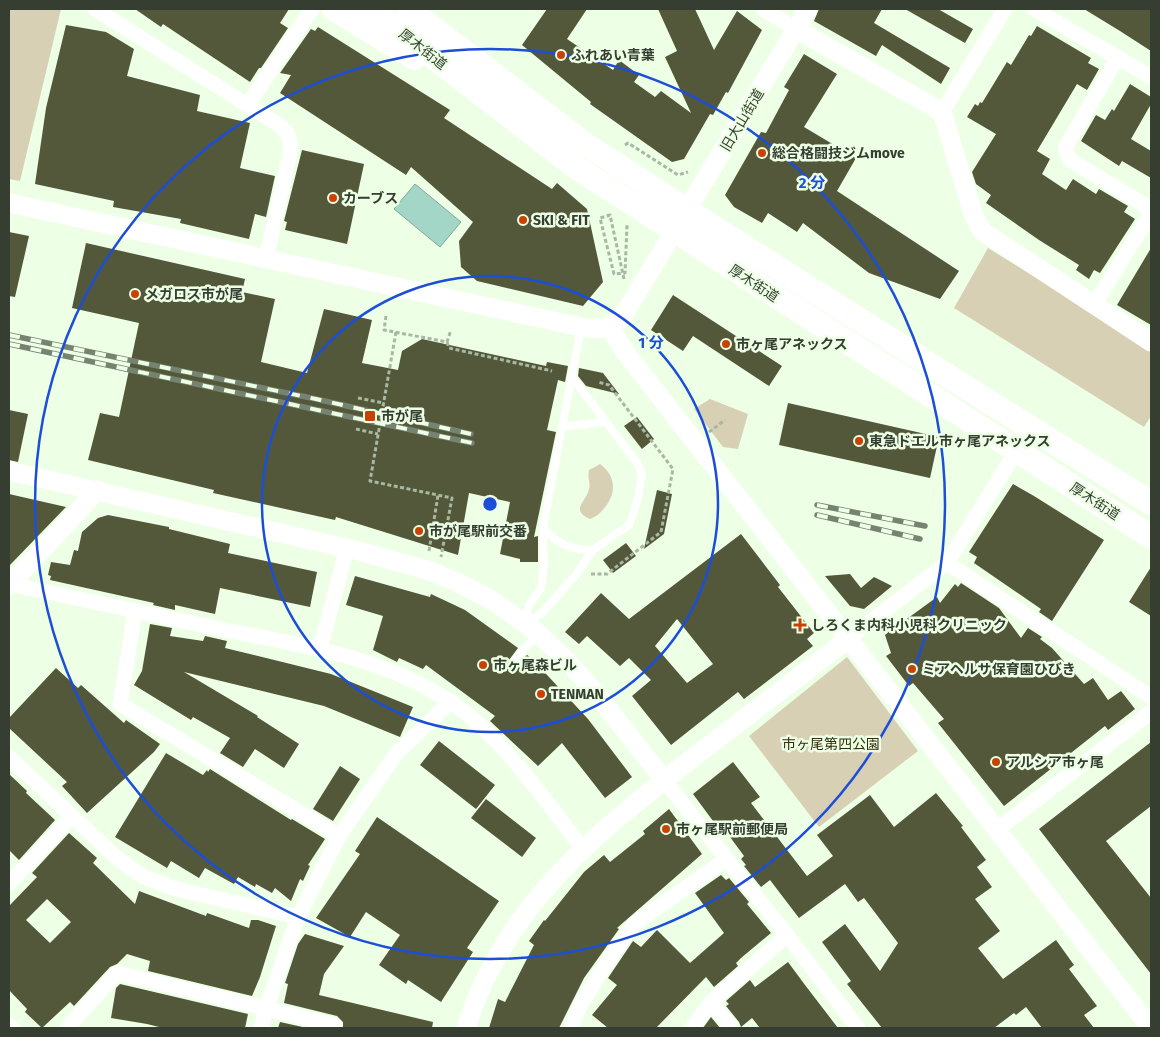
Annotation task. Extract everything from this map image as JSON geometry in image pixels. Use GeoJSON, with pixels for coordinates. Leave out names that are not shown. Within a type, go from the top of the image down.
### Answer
{"type":"FeatureCollection","features":[{"type":"Feature","properties":{"kind":"highway"},"geometry":{"type":"LineString","coordinates":[[334,9],[394,47],[481,95]]}},
{"type":"Feature","properties":{"kind":"highway","name":"厚木街道"},"geometry":{"type":"LineString","coordinates":[[371,9],[577,168],[1151,537]]}},
{"type":"Feature","properties":{"kind":"highway","name":"厚木街道"},"geometry":{"type":"LineString","coordinates":[[408,9],[582,142],[962,385],[1151,503]]}},
{"type":"Feature","properties":{"kind":"highway"},"geometry":{"type":"LineString","coordinates":[[434,9],[517,91]]}},
{"type":"Feature","properties":{"kind":"street"},"geometry":{"type":"LineString","coordinates":[[96,9],[248,104],[279,125],[288,134],[291,149],[266,259]]}},
{"type":"Feature","properties":{"kind":"street"},"geometry":{"type":"LineString","coordinates":[[248,104],[312,9]]}},
{"type":"Feature","properties":{"kind":"street"},"geometry":{"type":"LineString","coordinates":[[763,9],[942,112],[974,216],[982,231],[1151,342]]}},
{"type":"Feature","properties":{"kind":"street","name":"旧大山街道"},"geometry":{"type":"LineString","coordinates":[[610,327],[623,316],[808,9]]}},
{"type":"Feature","properties":{"kind":"street"},"geometry":{"type":"LineString","coordinates":[[942,112],[1005,9]]}},
{"type":"Feature","properties":{"kind":"street"},"geometry":{"type":"LineString","coordinates":[[1034,9],[1151,77]]}},
{"type":"Feature","properties":{"kind":"street"},"geometry":{"type":"LineString","coordinates":[[1094,304],[1151,213],[1143,204],[1070,160],[1064,148],[1118,57]]}},
{"type":"Feature","properties":{"kind":"street"},"geometry":{"type":"LineString","coordinates":[[9,204],[581,327],[602,329],[610,327],[625,352],[1151,1028]]}},
{"type":"Feature","properties":{"kind":"street"},"geometry":{"type":"LineString","coordinates":[[466,1028],[494,961],[510,935],[550,882],[583,849],[646,794],[947,563],[1017,450]]}},
{"type":"Feature","properties":{"kind":"street"},"geometry":{"type":"LineString","coordinates":[[9,471],[347,548],[430,571],[457,582],[493,601],[532,628],[570,664],[595,692],[727,858],[858,1028]]}},
{"type":"Feature","properties":{"kind":"street"},"geometry":{"type":"LineString","coordinates":[[9,584],[98,490]]}},
{"type":"Feature","properties":{"kind":"street"},"geometry":{"type":"LineString","coordinates":[[320,649],[347,548]]}},
{"type":"Feature","properties":{"kind":"street"},"geometry":{"type":"LineString","coordinates":[[947,563],[1151,697]]}},
{"type":"Feature","properties":{"kind":"street"},"geometry":{"type":"LineString","coordinates":[[9,584],[320,649],[376,664],[419,683],[450,701],[478,723],[510,757],[583,849]]}},
{"type":"Feature","properties":{"kind":"street"},"geometry":{"type":"LineString","coordinates":[[135,611],[120,704],[339,836]]}},
{"type":"Feature","properties":{"kind":"street"},"geometry":{"type":"LineString","coordinates":[[262,1028],[266,1009],[298,917],[339,836],[397,753],[450,701]]}},
{"type":"Feature","properties":{"kind":"street"},"geometry":{"type":"LineString","coordinates":[[998,829],[1151,712]]}},
{"type":"Feature","properties":{"kind":"street"},"geometry":{"type":"LineString","coordinates":[[9,757],[118,860],[144,877],[176,889],[298,917]]}},
{"type":"Feature","properties":{"kind":"street"},"geometry":{"type":"LineString","coordinates":[[9,884],[71,817]]}},
{"type":"Feature","properties":{"kind":"street"},"geometry":{"type":"LineString","coordinates":[[570,1028],[580,1006],[604,966],[634,924],[727,858]]}},
{"type":"Feature","properties":{"kind":"street"},"geometry":{"type":"LineString","coordinates":[[692,1028],[711,1002],[787,935]]}},
{"type":"Feature","properties":{"kind":"street"},"geometry":{"type":"LineString","coordinates":[[67,1028],[117,973],[334,1024]]}},
{"type":"Feature","properties":{"kind":"street"},"geometry":{"type":"LineString","coordinates":[[711,1002],[732,1028]]}},
{"type":"Feature","properties":{"kind":"street"},"geometry":{"type":"LineString","coordinates":[[9,1025],[12,1028]]}},
{"type":"Feature","properties":{"kind":"lane"},"geometry":{"type":"LineString","coordinates":[[532,628],[529,605],[541,588],[544,563],[542,528],[581,327]]}},
{"type":"Feature","properties":{"kind":"lane"},"geometry":{"type":"LineString","coordinates":[[514,661],[541,614],[575,576],[593,550],[628,525],[638,498],[642,474],[638,464],[572,376]]}},
{"type":"Feature","properties":{"kind":"lane"},"geometry":{"type":"LineString","coordinates":[[562,427],[605,422]]}},
{"type":"Feature","properties":{"kind":"lane"},"geometry":{"type":"LineString","coordinates":[[542,528],[563,545],[578,550],[593,550]]}},
{"type":"Feature","properties":{"kind":"path"},"geometry":{"type":"LineString","coordinates":[[621,149],[628,143],[678,175],[693,169]]}},
{"type":"Feature","properties":{"kind":"path"},"geometry":{"type":"LineString","coordinates":[[629,273],[624,280],[622,271],[620,262],[610,215],[600,218],[614,274],[619,273],[625,273],[627,225],[632,229]]}},
{"type":"Feature","properties":{"kind":"path"},"geometry":{"type":"LineString","coordinates":[[386,316],[384,330],[447,342]]}},
{"type":"Feature","properties":{"kind":"path"},"geometry":{"type":"LineString","coordinates":[[451,330],[447,342],[449,348],[552,371]]}},
{"type":"Feature","properties":{"kind":"path"},"geometry":{"type":"LineString","coordinates":[[396,332],[370,481],[452,498],[442,550]]}},
{"type":"Feature","properties":{"kind":"path"},"geometry":{"type":"LineString","coordinates":[[358,398],[384,403]]}},
{"type":"Feature","properties":{"kind":"path"},"geometry":{"type":"LineString","coordinates":[[707,434],[725,420]]}},
{"type":"Feature","properties":{"kind":"path"},"geometry":{"type":"LineString","coordinates":[[356,429],[378,434]]}},
{"type":"Feature","properties":{"kind":"path"},"geometry":{"type":"LineString","coordinates":[[430,547],[438,495]]}},
{"type":"Feature","properties":{"kind":"green space"},"geometry":{"type":"Polygon","coordinates":[[[9,9],[61,9],[20,181],[9,179],[9,9]]]}},
{"type":"Feature","properties":{"kind":"green space"},"geometry":{"type":"Polygon","coordinates":[[[988,248],[1151,349],[1151,416],[1144,427],[954,308],[988,248]]]}},
{"type":"Feature","properties":{"kind":"green space"},"geometry":{"type":"Polygon","coordinates":[[[710,399],[748,414],[738,449],[723,447],[694,409],[710,399]]]}},
{"type":"Feature","properties":{"kind":"green space"},"geometry":{"type":"Polygon","coordinates":[[[600,464],[609,473],[611,478],[613,484],[612,495],[601,512],[590,519],[584,516],[580,509],[590,485],[589,470],[600,464]]]}},
{"type":"Feature","properties":{"kind":"green space","name":"市ヶ尾第四公園"},"geometry":{"type":"Polygon","coordinates":[[[847,657],[918,751],[819,827],[749,736],[847,657]]]}},
{"type":"Feature","properties":{"kind":"water"},"geometry":{"type":"Polygon","coordinates":[[[415,184],[461,222],[440,247],[394,209],[415,184]]]}},
{"type":"Feature","properties":{"kind":"building"},"geometry":{"type":"Polygon","coordinates":[[[135,9],[289,9],[280,23],[288,28],[250,82],[163,24],[161,27],[135,9]]]}},
{"type":"Feature","properties":{"kind":"building"},"geometry":{"type":"Polygon","coordinates":[[[547,9],[587,9],[567,39],[613,70],[619,60],[639,75],[634,82],[655,97],[661,91],[691,113],[665,57],[677,51],[658,9],[695,9],[714,50],[737,11],[762,30],[728,93],[726,92],[713,115],[710,114],[684,159],[672,162],[590,104],[591,102],[522,45],[547,9]]]}},
{"type":"Feature","properties":{"kind":"building"},"geometry":{"type":"Polygon","coordinates":[[[819,9],[882,9],[874,23],[950,68],[941,84],[882,45],[876,56],[814,21],[819,9]]]}},
{"type":"Feature","properties":{"kind":"building"},"geometry":{"type":"Polygon","coordinates":[[[905,9],[938,9],[973,29],[965,43],[905,9]]]}},
{"type":"Feature","properties":{"kind":"building"},"geometry":{"type":"Polygon","coordinates":[[[1084,9],[1151,9],[1151,51],[1120,31],[1084,9]]]}},
{"type":"Feature","properties":{"kind":"building"},"geometry":{"type":"Polygon","coordinates":[[[66,25],[106,32],[134,49],[127,76],[200,95],[197,111],[250,123],[240,168],[275,176],[266,217],[255,214],[249,239],[180,223],[181,219],[113,207],[114,201],[35,184],[46,108],[66,25]]]}},
{"type":"Feature","properties":{"kind":"building"},"geometry":{"type":"Polygon","coordinates":[[[1037,26],[1091,58],[1088,63],[1099,69],[1087,90],[1077,84],[1037,151],[1050,159],[1042,174],[1066,190],[1073,179],[1096,194],[1099,189],[1128,206],[1124,212],[1135,219],[1100,273],[1094,270],[1089,279],[1076,270],[1079,265],[986,203],[991,195],[976,184],[972,172],[996,134],[967,117],[975,104],[978,106],[980,102],[982,103],[1007,62],[1011,65],[1029,35],[1031,36],[1037,26]]]}},
{"type":"Feature","properties":{"kind":"building"},"geometry":{"type":"Polygon","coordinates":[[[318,27],[450,110],[444,118],[552,189],[557,183],[587,209],[603,282],[583,306],[477,281],[461,267],[459,241],[473,222],[411,167],[406,175],[280,93],[291,75],[280,73],[311,29],[315,31],[318,27]]]}},
{"type":"Feature","properties":{"kind":"building"},"geometry":{"type":"Polygon","coordinates":[[[804,54],[837,74],[804,127],[856,158],[837,191],[959,271],[940,299],[869,273],[803,223],[797,232],[768,213],[762,223],[734,207],[725,195],[761,132],[766,133],[789,90],[784,87],[804,54]]]}},
{"type":"Feature","properties":{"kind":"building"},"geometry":{"type":"Polygon","coordinates":[[[1130,84],[1151,97],[1151,104],[1131,139],[1151,151],[1151,178],[1122,161],[1119,166],[1081,141],[1096,115],[1105,120],[1112,109],[1114,111],[1130,84]]]}},
{"type":"Feature","properties":{"kind":"building"},"geometry":{"type":"Polygon","coordinates":[[[302,150],[364,164],[347,244],[285,230],[287,222],[284,221],[302,150]]]}},
{"type":"Feature","properties":{"kind":"building"},"geometry":{"type":"Polygon","coordinates":[[[9,232],[29,236],[15,297],[9,296],[9,232]]]}},
{"type":"Feature","properties":{"kind":"building"},"geometry":{"type":"Polygon","coordinates":[[[86,243],[245,279],[242,292],[275,299],[261,362],[307,373],[324,309],[372,320],[362,363],[398,370],[402,351],[422,339],[546,366],[547,362],[568,366],[565,382],[558,380],[547,430],[556,432],[534,537],[538,536],[538,562],[520,562],[520,559],[500,554],[510,502],[469,493],[458,555],[336,517],[335,520],[213,493],[214,490],[88,460],[100,413],[119,417],[139,323],[72,308],[86,243]]]}},
{"type":"Feature","properties":{"kind":"building"},"geometry":{"type":"Polygon","coordinates":[[[1151,248],[1151,325],[1117,305],[1151,248]]]}},
{"type":"Feature","properties":{"kind":"building","name":"市ヶ尾アネックス"},"geometry":{"type":"Polygon","coordinates":[[[673,295],[782,366],[769,386],[693,336],[683,351],[651,330],[673,295]]]}},
{"type":"Feature","properties":{"kind":"building"},"geometry":{"type":"Polygon","coordinates":[[[579,368],[603,373],[619,394],[586,386],[578,376],[579,368]]]}},
{"type":"Feature","properties":{"kind":"building","name":"東急ドエル市ヶ尾アネックス"},"geometry":{"type":"Polygon","coordinates":[[[788,403],[939,437],[930,478],[779,445],[788,403]]]}},
{"type":"Feature","properties":{"kind":"building"},"geometry":{"type":"Polygon","coordinates":[[[9,410],[28,414],[18,462],[9,460],[9,410]]]}},
{"type":"Feature","properties":{"kind":"building"},"geometry":{"type":"Polygon","coordinates":[[[637,417],[654,439],[642,449],[624,426],[637,417]]]}},
{"type":"Feature","properties":{"kind":"building"},"geometry":{"type":"Polygon","coordinates":[[[1013,484],[1104,540],[1052,621],[1039,612],[1041,609],[974,563],[977,557],[969,552],[1013,484]]]}},
{"type":"Feature","properties":{"kind":"building"},"geometry":{"type":"Polygon","coordinates":[[[657,490],[672,494],[664,534],[644,549],[657,490]]]}},
{"type":"Feature","properties":{"kind":"building"},"geometry":{"type":"Polygon","coordinates":[[[9,494],[66,507],[9,566],[9,494]]]}},
{"type":"Feature","properties":{"kind":"building"},"geometry":{"type":"Polygon","coordinates":[[[108,515],[169,527],[169,529],[230,544],[228,553],[317,572],[310,607],[220,588],[215,614],[175,605],[175,610],[153,605],[154,603],[50,580],[51,576],[48,575],[51,562],[70,565],[74,550],[78,551],[82,532],[98,518],[108,515]]]}},
{"type":"Feature","properties":{"kind":"building"},"geometry":{"type":"Polygon","coordinates":[[[741,534],[780,585],[778,587],[814,633],[807,639],[813,646],[744,699],[738,692],[671,745],[632,696],[651,680],[629,658],[620,666],[587,636],[579,644],[565,632],[601,593],[629,619],[741,534]],[[677,619],[655,646],[687,683],[713,664],[677,619]]]}},
{"type":"Feature","properties":{"kind":"building"},"geometry":{"type":"Polygon","coordinates":[[[626,543],[636,556],[613,573],[603,560],[626,543]]]}},
{"type":"Feature","properties":{"kind":"building"},"geometry":{"type":"Polygon","coordinates":[[[1151,567],[1151,616],[1129,602],[1151,567]]]}},
{"type":"Feature","properties":{"kind":"building"},"geometry":{"type":"Polygon","coordinates":[[[850,574],[861,588],[874,577],[892,586],[864,609],[850,606],[825,576],[850,574]]]}},
{"type":"Feature","properties":{"kind":"building"},"geometry":{"type":"Polygon","coordinates":[[[355,576],[430,597],[431,594],[465,610],[518,648],[509,660],[511,666],[516,666],[527,655],[536,661],[588,719],[632,777],[605,798],[562,743],[538,766],[490,721],[495,716],[426,665],[423,669],[399,658],[397,662],[373,650],[383,616],[346,605],[355,576]]]}},
{"type":"Feature","properties":{"kind":"building"},"geometry":{"type":"Polygon","coordinates":[[[961,583],[999,608],[1021,638],[1028,628],[1042,637],[1040,639],[1052,648],[1084,684],[1093,678],[1108,700],[1121,691],[1135,709],[1108,730],[1105,726],[1004,806],[938,723],[944,719],[913,683],[909,686],[886,656],[891,653],[885,635],[937,597],[940,603],[955,584],[958,587],[961,583]]]}},
{"type":"Feature","properties":{"kind":"building"},"geometry":{"type":"Polygon","coordinates":[[[150,624],[172,628],[170,636],[203,641],[205,636],[227,641],[225,648],[331,674],[413,707],[400,737],[324,706],[184,672],[258,716],[299,744],[284,768],[255,749],[243,767],[220,753],[230,738],[193,717],[191,720],[134,685],[142,671],[150,624]]]}},
{"type":"Feature","properties":{"kind":"building"},"geometry":{"type":"Polygon","coordinates":[[[56,668],[78,688],[81,685],[124,723],[126,720],[160,744],[154,752],[87,813],[62,786],[67,782],[9,728],[9,718],[56,668]]]}},
{"type":"Feature","properties":{"kind":"building"},"geometry":{"type":"Polygon","coordinates":[[[439,741],[495,785],[476,809],[420,765],[439,741]]]}},
{"type":"Feature","properties":{"kind":"building"},"geometry":{"type":"Polygon","coordinates":[[[1151,742],[1151,806],[1106,841],[1151,898],[1151,974],[1039,829],[1151,742]]]}},
{"type":"Feature","properties":{"kind":"building"},"geometry":{"type":"Polygon","coordinates":[[[166,753],[203,775],[210,769],[325,839],[308,865],[310,866],[303,881],[300,879],[291,901],[275,888],[272,893],[256,884],[255,887],[238,877],[234,884],[205,868],[199,878],[171,861],[167,868],[115,837],[166,753]]]}},
{"type":"Feature","properties":{"kind":"building"},"geometry":{"type":"Polygon","coordinates":[[[733,762],[760,797],[751,803],[807,876],[833,856],[817,835],[870,795],[894,827],[936,793],[963,826],[961,827],[986,860],[977,867],[992,887],[975,899],[1000,931],[978,948],[1003,979],[1056,940],[1074,965],[1069,969],[1097,1006],[1084,1015],[1094,1028],[1042,1028],[1026,1007],[1016,1015],[1014,1013],[994,1028],[882,1028],[847,984],[851,981],[822,942],[845,924],[880,971],[898,943],[864,898],[858,902],[845,884],[799,918],[770,880],[761,887],[744,866],[746,865],[741,859],[744,856],[722,826],[719,829],[693,794],[733,762]]]}},
{"type":"Feature","properties":{"kind":"building"},"geometry":{"type":"Polygon","coordinates":[[[340,766],[360,779],[333,821],[313,809],[340,766]]]}},
{"type":"Feature","properties":{"kind":"building"},"geometry":{"type":"Polygon","coordinates":[[[9,774],[55,820],[19,860],[9,850],[9,774]]]}},
{"type":"Feature","properties":{"kind":"building"},"geometry":{"type":"Polygon","coordinates":[[[486,799],[536,838],[522,857],[471,818],[486,799]]]}},
{"type":"Feature","properties":{"kind":"building"},"geometry":{"type":"Polygon","coordinates":[[[669,809],[702,854],[617,928],[619,929],[584,978],[559,1028],[489,1028],[498,999],[505,1002],[534,945],[529,941],[544,920],[584,872],[604,855],[610,862],[645,834],[643,831],[669,809]]]}},
{"type":"Feature","properties":{"kind":"building"},"geometry":{"type":"Polygon","coordinates":[[[377,817],[499,901],[467,948],[473,952],[441,1002],[408,980],[406,984],[379,965],[400,935],[366,912],[350,937],[316,918],[360,854],[355,851],[377,817]]]}},
{"type":"Feature","properties":{"kind":"building"},"geometry":{"type":"Polygon","coordinates":[[[69,833],[97,858],[93,863],[135,904],[139,891],[206,916],[207,913],[249,928],[251,920],[258,920],[276,926],[252,996],[148,971],[150,961],[127,954],[117,964],[110,967],[74,1006],[70,1002],[42,1028],[25,1012],[27,1009],[9,990],[9,904],[37,877],[32,873],[69,833]],[[47,899],[26,920],[50,943],[71,922],[47,899]]]}},
{"type":"Feature","properties":{"kind":"building"},"geometry":{"type":"Polygon","coordinates":[[[721,875],[726,880],[729,878],[771,933],[741,958],[736,963],[738,966],[714,987],[706,977],[656,1028],[608,1028],[592,1015],[617,985],[608,978],[633,941],[641,947],[657,930],[690,963],[724,933],[695,893],[721,875]]]}},
{"type":"Feature","properties":{"kind":"building"},"geometry":{"type":"Polygon","coordinates":[[[305,934],[344,946],[324,974],[319,995],[433,1022],[432,1028],[343,1028],[343,1022],[337,1016],[284,1003],[288,984],[285,983],[298,944],[305,934]]]}},
{"type":"Feature","properties":{"kind":"building"},"geometry":{"type":"Polygon","coordinates":[[[788,962],[838,1028],[760,1028],[752,1018],[741,1027],[726,1006],[729,1004],[726,1001],[750,980],[755,987],[788,962]]]}},
{"type":"Feature","properties":{"kind":"building"},"geometry":{"type":"Polygon","coordinates":[[[120,984],[248,1014],[245,1028],[163,1028],[111,1018],[116,988],[120,984]]]}},
{"type":"Feature","properties":{"kind":"building"},"geometry":{"type":"Polygon","coordinates":[[[711,1017],[720,1028],[703,1028],[711,1017]]]}},
{"type":"Feature","properties":{"kind":"building"},"geometry":{"type":"Polygon","coordinates":[[[280,1022],[307,1028],[278,1028],[280,1022]]]}},
{"type":"Feature","properties":{"kind":"railway"},"geometry":{"type":"LineString","coordinates":[[9,335],[316,399],[471,434]]}},
{"type":"Feature","properties":{"kind":"railway"},"geometry":{"type":"LineString","coordinates":[[9,344],[472,443]]}},
{"type":"Feature","properties":{"kind":"railway"},"geometry":{"type":"LineString","coordinates":[[817,505],[925,526]]}},
{"type":"Feature","properties":{"kind":"railway"},"geometry":{"type":"LineString","coordinates":[[817,515],[920,539]]}},
{"type":"Feature","properties":{"kind":"place","name":"ふれあい青葉"},"geometry":{"type":"Point","coordinates":[561,55]}},
{"type":"Feature","properties":{"kind":"place","name":"総合格闘技ジムmove"},"geometry":{"type":"Point","coordinates":[762,153]}},
{"type":"Feature","properties":{"kind":"place","name":"カーブス"},"geometry":{"type":"Point","coordinates":[333,198]}},
{"type":"Feature","properties":{"kind":"place","name":"SKI & FIT"},"geometry":{"type":"Point","coordinates":[523,220]}},
{"type":"Feature","properties":{"kind":"place","name":"メガロス市が尾"},"geometry":{"type":"Point","coordinates":[135,294]}},
{"type":"Feature","properties":{"kind":"place","name":"市ヶ尾アネックス"},"geometry":{"type":"Point","coordinates":[726,344]}},
{"type":"Feature","properties":{"kind":"place","name":"市が尾"},"geometry":{"type":"Point","coordinates":[370,416]}},
{"type":"Feature","properties":{"kind":"place","name":"東急ドエル市ヶ尾アネックス"},"geometry":{"type":"Point","coordinates":[859,441]}},
{"type":"Feature","properties":{"kind":"place","name":"市が尾駅前交番"},"geometry":{"type":"Point","coordinates":[419,531]}},
{"type":"Feature","properties":{"kind":"place","name":"しろくま内科小児科クリニック"},"geometry":{"type":"Point","coordinates":[800,625]}},
{"type":"Feature","properties":{"kind":"place","name":"市ヶ尾森ビル"},"geometry":{"type":"Point","coordinates":[483,665]}},
{"type":"Feature","properties":{"kind":"place","name":"ミアヘルサ保育園ひびき"},"geometry":{"type":"Point","coordinates":[912,669]}},
{"type":"Feature","properties":{"kind":"place","name":"TENMAN"},"geometry":{"type":"Point","coordinates":[541,694]}},
{"type":"Feature","properties":{"kind":"place","name":"アルシア市ヶ尾"},"geometry":{"type":"Point","coordinates":[996,762]}},
{"type":"Feature","properties":{"kind":"place","name":"市ヶ尾駅前郵便局"},"geometry":{"type":"Point","coordinates":[666,829]}}]}
